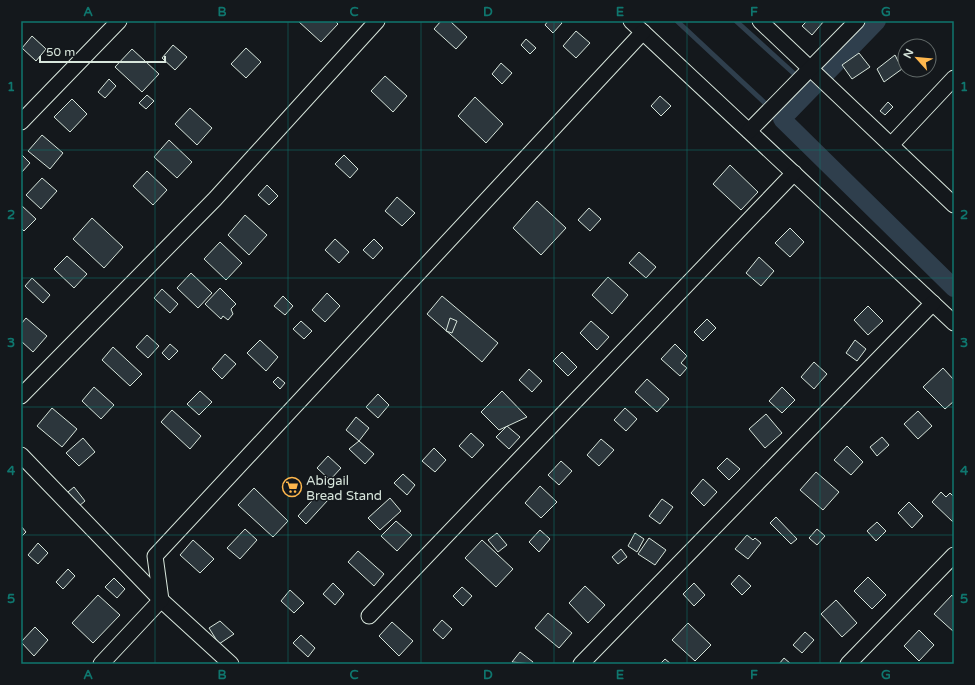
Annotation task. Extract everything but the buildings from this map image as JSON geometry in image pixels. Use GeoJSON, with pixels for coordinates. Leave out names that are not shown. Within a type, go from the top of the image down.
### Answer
{"type":"FeatureCollection","features":[{"type":"Feature","properties":{"kind":"street"},"geometry":{"type":"LineString","coordinates":[[21,122],[119,21]]}},
{"type":"Feature","properties":{"kind":"street"},"geometry":{"type":"LineString","coordinates":[[21,396],[215,199],[377,21]]}},
{"type":"Feature","properties":{"kind":"street"},"geometry":{"type":"LineString","coordinates":[[632,21],[954,323]]}},
{"type":"Feature","properties":{"kind":"street"},"geometry":{"type":"LineString","coordinates":[[760,21],[811,67],[954,205]]}},
{"type":"Feature","properties":{"kind":"street"},"geometry":{"type":"LineString","coordinates":[[749,131],[857,21]]}},
{"type":"Feature","properties":{"kind":"street"},"geometry":{"type":"LineString","coordinates":[[161,600],[155,556],[643,32]]}},
{"type":"Feature","properties":{"kind":"street"},"geometry":{"type":"LineString","coordinates":[[891,145],[954,78]]}},
{"type":"Feature","properties":{"kind":"street"},"geometry":{"type":"LineString","coordinates":[[370,616],[794,173]]}},
{"type":"Feature","properties":{"kind":"street"},"geometry":{"type":"LineString","coordinates":[[581,664],[933,303]]}},
{"type":"Feature","properties":{"kind":"street"},"geometry":{"type":"LineString","coordinates":[[21,455],[161,600],[230,664]]}},
{"type":"Feature","properties":{"kind":"street"},"geometry":{"type":"LineString","coordinates":[[848,664],[954,555]]}},
{"type":"Feature","properties":{"kind":"street"},"geometry":{"type":"LineString","coordinates":[[101,664],[161,600]]}},
{"type":"Feature","properties":{"kind":"waterway"},"geometry":{"type":"LineString","coordinates":[[677,21],[782,119]]}},
{"type":"Feature","properties":{"kind":"waterway"},"geometry":{"type":"LineString","coordinates":[[736,21],[811,89]]}},
{"type":"Feature","properties":{"kind":"waterway"},"geometry":{"type":"LineString","coordinates":[[877,21],[782,119],[954,288]]}},
{"type":"Feature","properties":{"kind":"place","name":"Abigail Bread Stand"},"geometry":{"type":"Point","coordinates":[292,487]}}]}
